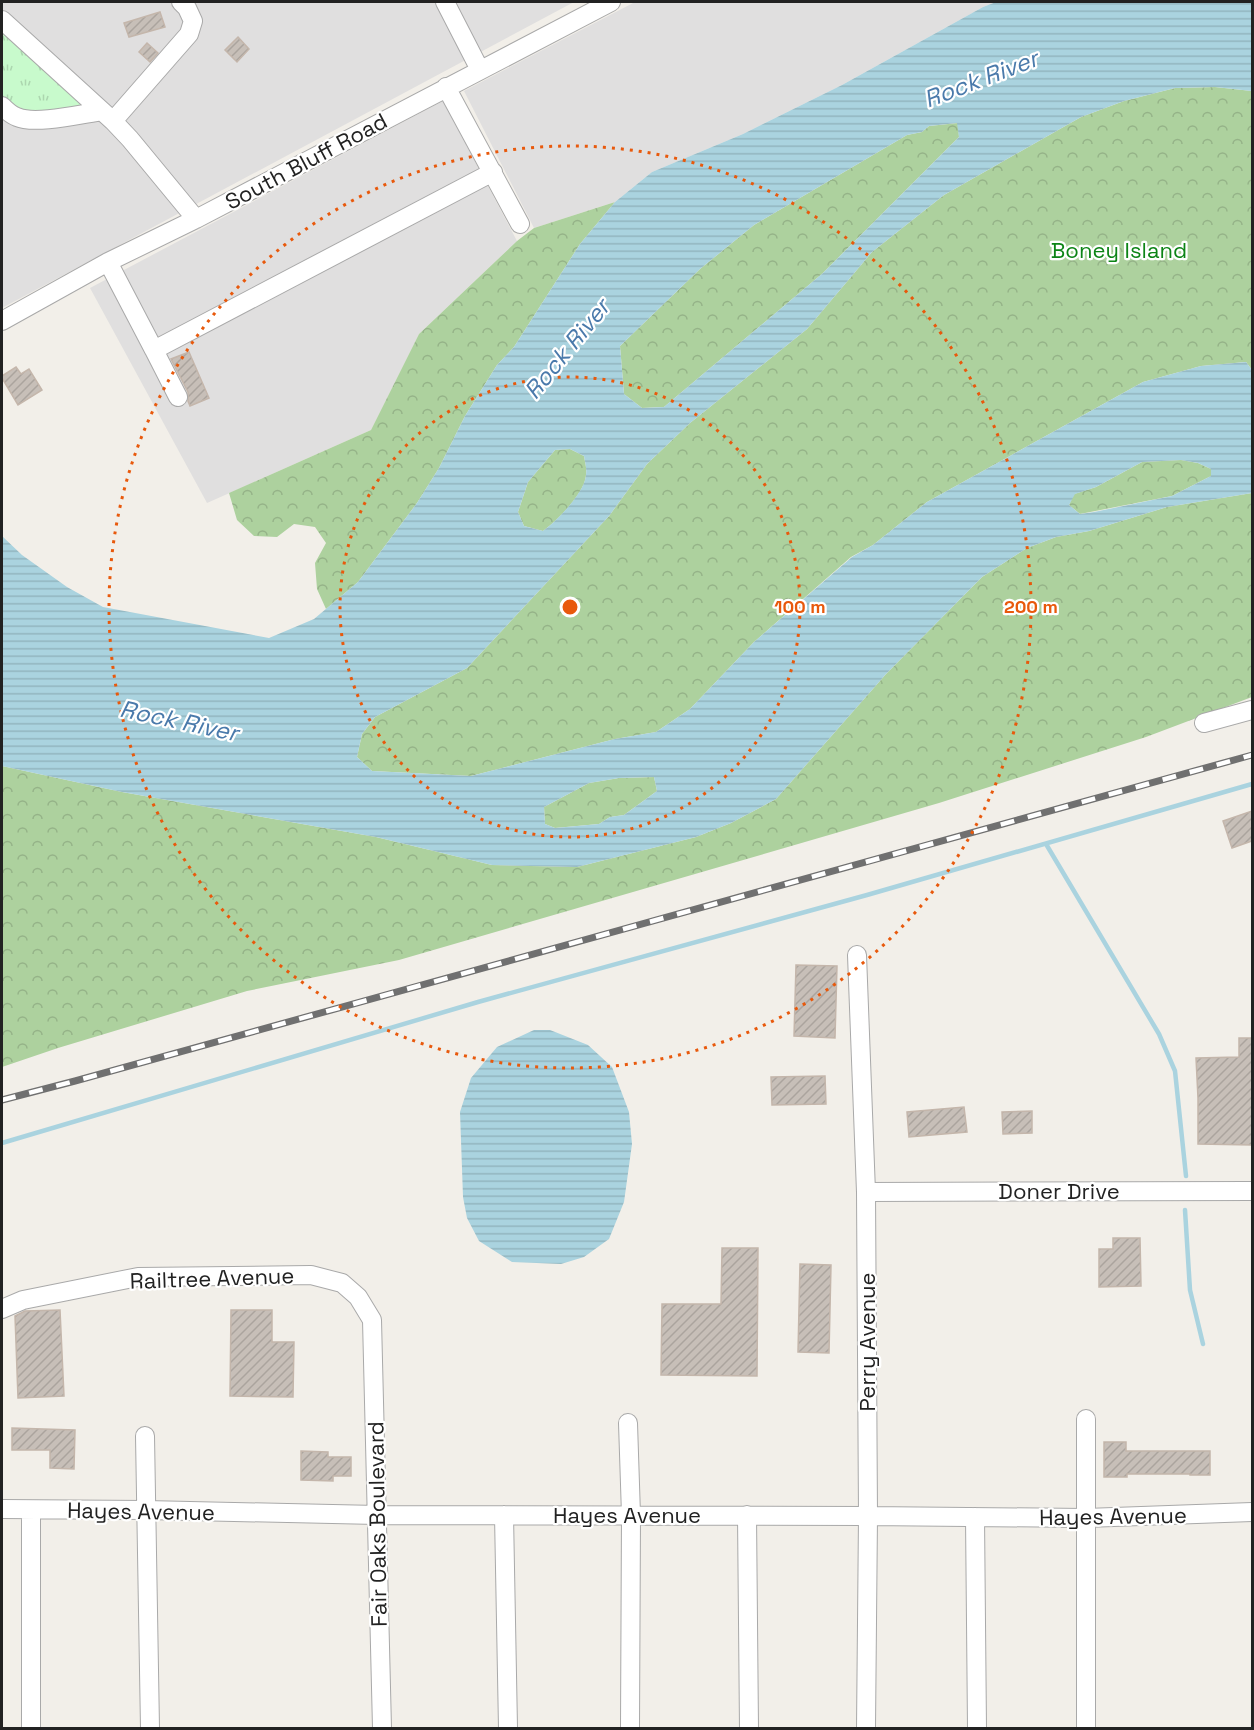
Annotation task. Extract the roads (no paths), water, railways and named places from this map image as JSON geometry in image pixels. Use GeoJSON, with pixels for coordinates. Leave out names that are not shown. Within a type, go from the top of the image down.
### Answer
{"type":"FeatureCollection","features":[{"type":"Feature","properties":{"kind":"street"},"geometry":{"type":"LineString","coordinates":[[2,106],[11,114],[25,119],[107,116],[189,34],[193,21],[187,8],[181,2]]}},
{"type":"Feature","properties":{"kind":"street"},"geometry":{"type":"LineString","coordinates":[[445,2],[480,70]]}},
{"type":"Feature","properties":{"kind":"street","name":"South Bluff Road"},"geometry":{"type":"LineString","coordinates":[[2,321],[108,262],[196,219],[611,2]]}},
{"type":"Feature","properties":{"kind":"street"},"geometry":{"type":"LineString","coordinates":[[2,20],[130,139],[196,219]]}},
{"type":"Feature","properties":{"kind":"street"},"geometry":{"type":"LineString","coordinates":[[446,87],[520,224]]}},
{"type":"Feature","properties":{"kind":"street"},"geometry":{"type":"LineString","coordinates":[[154,350],[493,172]]}},
{"type":"Feature","properties":{"kind":"street"},"geometry":{"type":"LineString","coordinates":[[108,262],[178,397]]}},
{"type":"Feature","properties":{"kind":"street"},"geometry":{"type":"LineString","coordinates":[[1203,723],[1252,710]]}},
{"type":"Feature","properties":{"kind":"street","name":"Perry Avenue"},"geometry":{"type":"LineString","coordinates":[[857,955],[866,1192],[868,1516],[866,1728]]}},
{"type":"Feature","properties":{"kind":"street","name":"Doner Drive"},"geometry":{"type":"LineString","coordinates":[[866,1192],[1252,1191]]}},
{"type":"Feature","properties":{"kind":"street","name":"Railtree Avenue"},"geometry":{"type":"LineString","coordinates":[[2,1309],[22,1300],[138,1277],[311,1275],[342,1283],[358,1297],[372,1320]]}},
{"type":"Feature","properties":{"kind":"street","name":"Fair Oaks Boulevard"},"geometry":{"type":"LineString","coordinates":[[372,1320],[382,1728]]}},
{"type":"Feature","properties":{"kind":"street"},"geometry":{"type":"LineString","coordinates":[[1086,1419],[1086,1728]]}},
{"type":"Feature","properties":{"kind":"street"},"geometry":{"type":"LineString","coordinates":[[628,1423],[631,1515],[630,1728]]}},
{"type":"Feature","properties":{"kind":"street"},"geometry":{"type":"LineString","coordinates":[[145,1436],[150,1728]]}},
{"type":"Feature","properties":{"kind":"street","name":"Hayes Avenue"},"geometry":{"type":"LineString","coordinates":[[2,1509],[377,1515],[1086,1518],[1252,1512]]}},
{"type":"Feature","properties":{"kind":"street"},"geometry":{"type":"LineString","coordinates":[[31,1510],[31,1728]]}},
{"type":"Feature","properties":{"kind":"street"},"geometry":{"type":"LineString","coordinates":[[504,1515],[508,1728]]}},
{"type":"Feature","properties":{"kind":"street"},"geometry":{"type":"LineString","coordinates":[[747,1515],[749,1728]]}},
{"type":"Feature","properties":{"kind":"street"},"geometry":{"type":"LineString","coordinates":[[975,1517],[977,1728]]}},
{"type":"Feature","properties":{"kind":"water","name":"Rock River"},"geometry":{"type":"Polygon","coordinates":[[[996,2],[1252,2],[1252,91],[1215,87],[1175,88],[1124,101],[1081,117],[944,195],[872,252],[807,329],[690,423],[647,464],[609,516],[467,668],[375,717],[362,734],[357,757],[372,771],[471,776],[615,739],[656,732],[690,709],[754,642],[852,557],[873,545],[927,502],[1143,382],[1201,366],[1246,362],[1252,370],[1252,493],[1167,507],[1089,531],[1056,537],[1027,548],[982,577],[886,674],[776,799],[731,823],[696,837],[577,867],[492,865],[376,837],[122,792],[2,766],[2,536],[22,555],[67,587],[103,607],[269,638],[314,619],[358,582],[417,503],[439,468],[465,416],[497,365],[514,347],[580,244],[615,202],[652,172],[743,134],[842,85],[996,2]],[[957,123],[929,126],[922,132],[907,135],[754,225],[700,269],[620,346],[624,394],[642,408],[664,407],[823,273],[959,137],[957,123]],[[570,449],[555,450],[528,482],[518,512],[524,526],[543,531],[569,506],[581,490],[586,475],[584,456],[570,449]],[[1181,460],[1142,462],[1096,487],[1075,494],[1069,505],[1080,514],[1094,512],[1172,496],[1211,476],[1211,469],[1198,463],[1181,460]],[[654,777],[619,778],[589,783],[544,807],[545,824],[555,828],[599,824],[610,817],[624,815],[657,791],[654,777]]]}},
{"type":"Feature","properties":{"kind":"water"},"geometry":{"type":"Polygon","coordinates":[[[534,1030],[550,1030],[588,1045],[612,1067],[629,1112],[632,1144],[624,1202],[609,1239],[584,1257],[561,1264],[512,1262],[479,1241],[467,1218],[463,1197],[460,1112],[471,1078],[497,1047],[534,1030]]]}},
{"type":"Feature","properties":{"kind":"waterway"},"geometry":{"type":"LineString","coordinates":[[2,1143],[478,1002],[867,895],[1252,784]]}},
{"type":"Feature","properties":{"kind":"waterway"},"geometry":{"type":"LineString","coordinates":[[1046,844],[1159,1034],[1175,1071],[1186,1176]]}},
{"type":"Feature","properties":{"kind":"waterway"},"geometry":{"type":"LineString","coordinates":[[1185,1210],[1190,1290],[1203,1344]]}},
{"type":"Feature","properties":{"kind":"railway"},"geometry":{"type":"LineString","coordinates":[[2,1100],[1252,755]]}},
{"type":"Feature","properties":{"kind":"park label","name":"Boney Island"},"geometry":{"type":"Point","coordinates":[1119,250]}}]}
